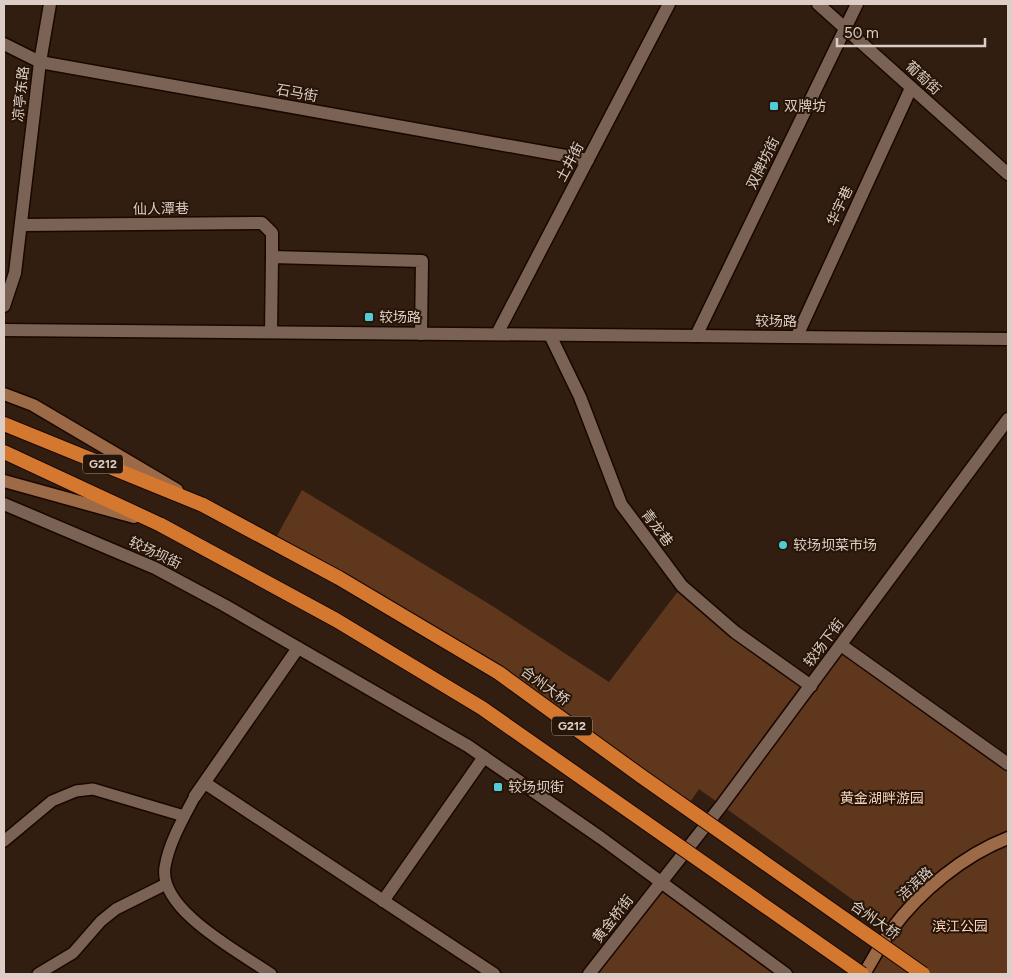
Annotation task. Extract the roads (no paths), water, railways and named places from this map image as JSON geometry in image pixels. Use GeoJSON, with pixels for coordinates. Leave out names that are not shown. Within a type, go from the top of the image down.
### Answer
{"type":"FeatureCollection","features":[{"type":"Feature","properties":{"kind":"highway","name":"G212"},"geometry":{"type":"LineString","coordinates":[[4,424],[203,505]]}},
{"type":"Feature","properties":{"kind":"highway","name":"G212"},"geometry":{"type":"LineString","coordinates":[[4,452],[161,525],[336,620],[482,708],[863,974]]}},
{"type":"Feature","properties":{"kind":"highway","name":"合州大桥"},"geometry":{"type":"LineString","coordinates":[[203,505],[339,578],[499,673],[656,787],[923,974]]}},
{"type":"Feature","properties":{"kind":"main road"},"geometry":{"type":"LineString","coordinates":[[4,394],[33,405],[203,505]]}},
{"type":"Feature","properties":{"kind":"main road"},"geometry":{"type":"LineString","coordinates":[[4,481],[161,525]]}},
{"type":"Feature","properties":{"kind":"main road","name":"涪滨路"},"geometry":{"type":"LineString","coordinates":[[863,974],[892,928],[927,890],[986,846],[1008,838]]}},
{"type":"Feature","properties":{"kind":"street","name":"凉亭东路"},"geometry":{"type":"LineString","coordinates":[[4,306],[15,273],[40,62],[50,4]]}},
{"type":"Feature","properties":{"kind":"street","name":"土井街"},"geometry":{"type":"LineString","coordinates":[[497,334],[669,4]]}},
{"type":"Feature","properties":{"kind":"street","name":"葡萄街"},"geometry":{"type":"LineString","coordinates":[[818,4],[846,27],[1008,174]]}},
{"type":"Feature","properties":{"kind":"street","name":"双牌坊街"},"geometry":{"type":"LineString","coordinates":[[696,336],[857,4]]}},
{"type":"Feature","properties":{"kind":"street","name":"石马街"},"geometry":{"type":"LineString","coordinates":[[4,44],[40,62],[588,160]]}},
{"type":"Feature","properties":{"kind":"street","name":"华宇巷"},"geometry":{"type":"LineString","coordinates":[[797,336],[911,88]]}},
{"type":"Feature","properties":{"kind":"street","name":"仙人潭巷"},"geometry":{"type":"LineString","coordinates":[[22,225],[262,223],[272,233],[271,332]]}},
{"type":"Feature","properties":{"kind":"street"},"geometry":{"type":"LineString","coordinates":[[272,257],[422,261],[421,334]]}},
{"type":"Feature","properties":{"kind":"street","name":"较场路"},"geometry":{"type":"LineString","coordinates":[[4,330],[1008,339]]}},
{"type":"Feature","properties":{"kind":"street","name":"青龙巷"},"geometry":{"type":"LineString","coordinates":[[550,335],[580,396],[621,504],[682,586],[735,632],[811,686]]}},
{"type":"Feature","properties":{"kind":"street","name":"较场下街"},"geometry":{"type":"LineString","coordinates":[[661,882],[841,646],[1008,419]]}},
{"type":"Feature","properties":{"kind":"street","name":"较场坝街"},"geometry":{"type":"LineString","coordinates":[[4,504],[156,568],[298,648],[484,757],[661,882],[786,974]]}},
{"type":"Feature","properties":{"kind":"street"},"geometry":{"type":"LineString","coordinates":[[841,646],[1008,764]]}},
{"type":"Feature","properties":{"kind":"street"},"geometry":{"type":"LineString","coordinates":[[195,796],[298,648]]}},
{"type":"Feature","properties":{"kind":"street"},"geometry":{"type":"LineString","coordinates":[[383,901],[484,757]]}},
{"type":"Feature","properties":{"kind":"street"},"geometry":{"type":"LineString","coordinates":[[205,782],[494,974]]}},
{"type":"Feature","properties":{"kind":"street","name":"黄金桥街"},"geometry":{"type":"LineString","coordinates":[[589,974],[661,882]]}},
{"type":"Feature","properties":{"kind":"lane"},"geometry":{"type":"LineString","coordinates":[[4,841],[52,801],[76,791],[93,789],[184,816]]}},
{"type":"Feature","properties":{"kind":"lane"},"geometry":{"type":"LineString","coordinates":[[195,796],[184,816],[165,868],[166,884],[180,907],[193,920],[271,974]]}},
{"type":"Feature","properties":{"kind":"lane"},"geometry":{"type":"LineString","coordinates":[[38,974],[73,953],[101,921],[116,910],[166,884]]}},
{"type":"Feature","properties":{"kind":"place","name":"双牌坊"},"geometry":{"type":"Point","coordinates":[774,106]}},
{"type":"Feature","properties":{"kind":"place","name":"较场路"},"geometry":{"type":"Point","coordinates":[369,317]}},
{"type":"Feature","properties":{"kind":"place","name":"较场坝菜市场"},"geometry":{"type":"Point","coordinates":[783,545]}},
{"type":"Feature","properties":{"kind":"place","name":"较场坝街"},"geometry":{"type":"Point","coordinates":[498,787]}},
{"type":"Feature","properties":{"kind":"park label","name":"黄金湖畔游园"},"geometry":{"type":"Point","coordinates":[882,798]}},
{"type":"Feature","properties":{"kind":"park label","name":"滨江公园"},"geometry":{"type":"Point","coordinates":[960,926]}}]}
